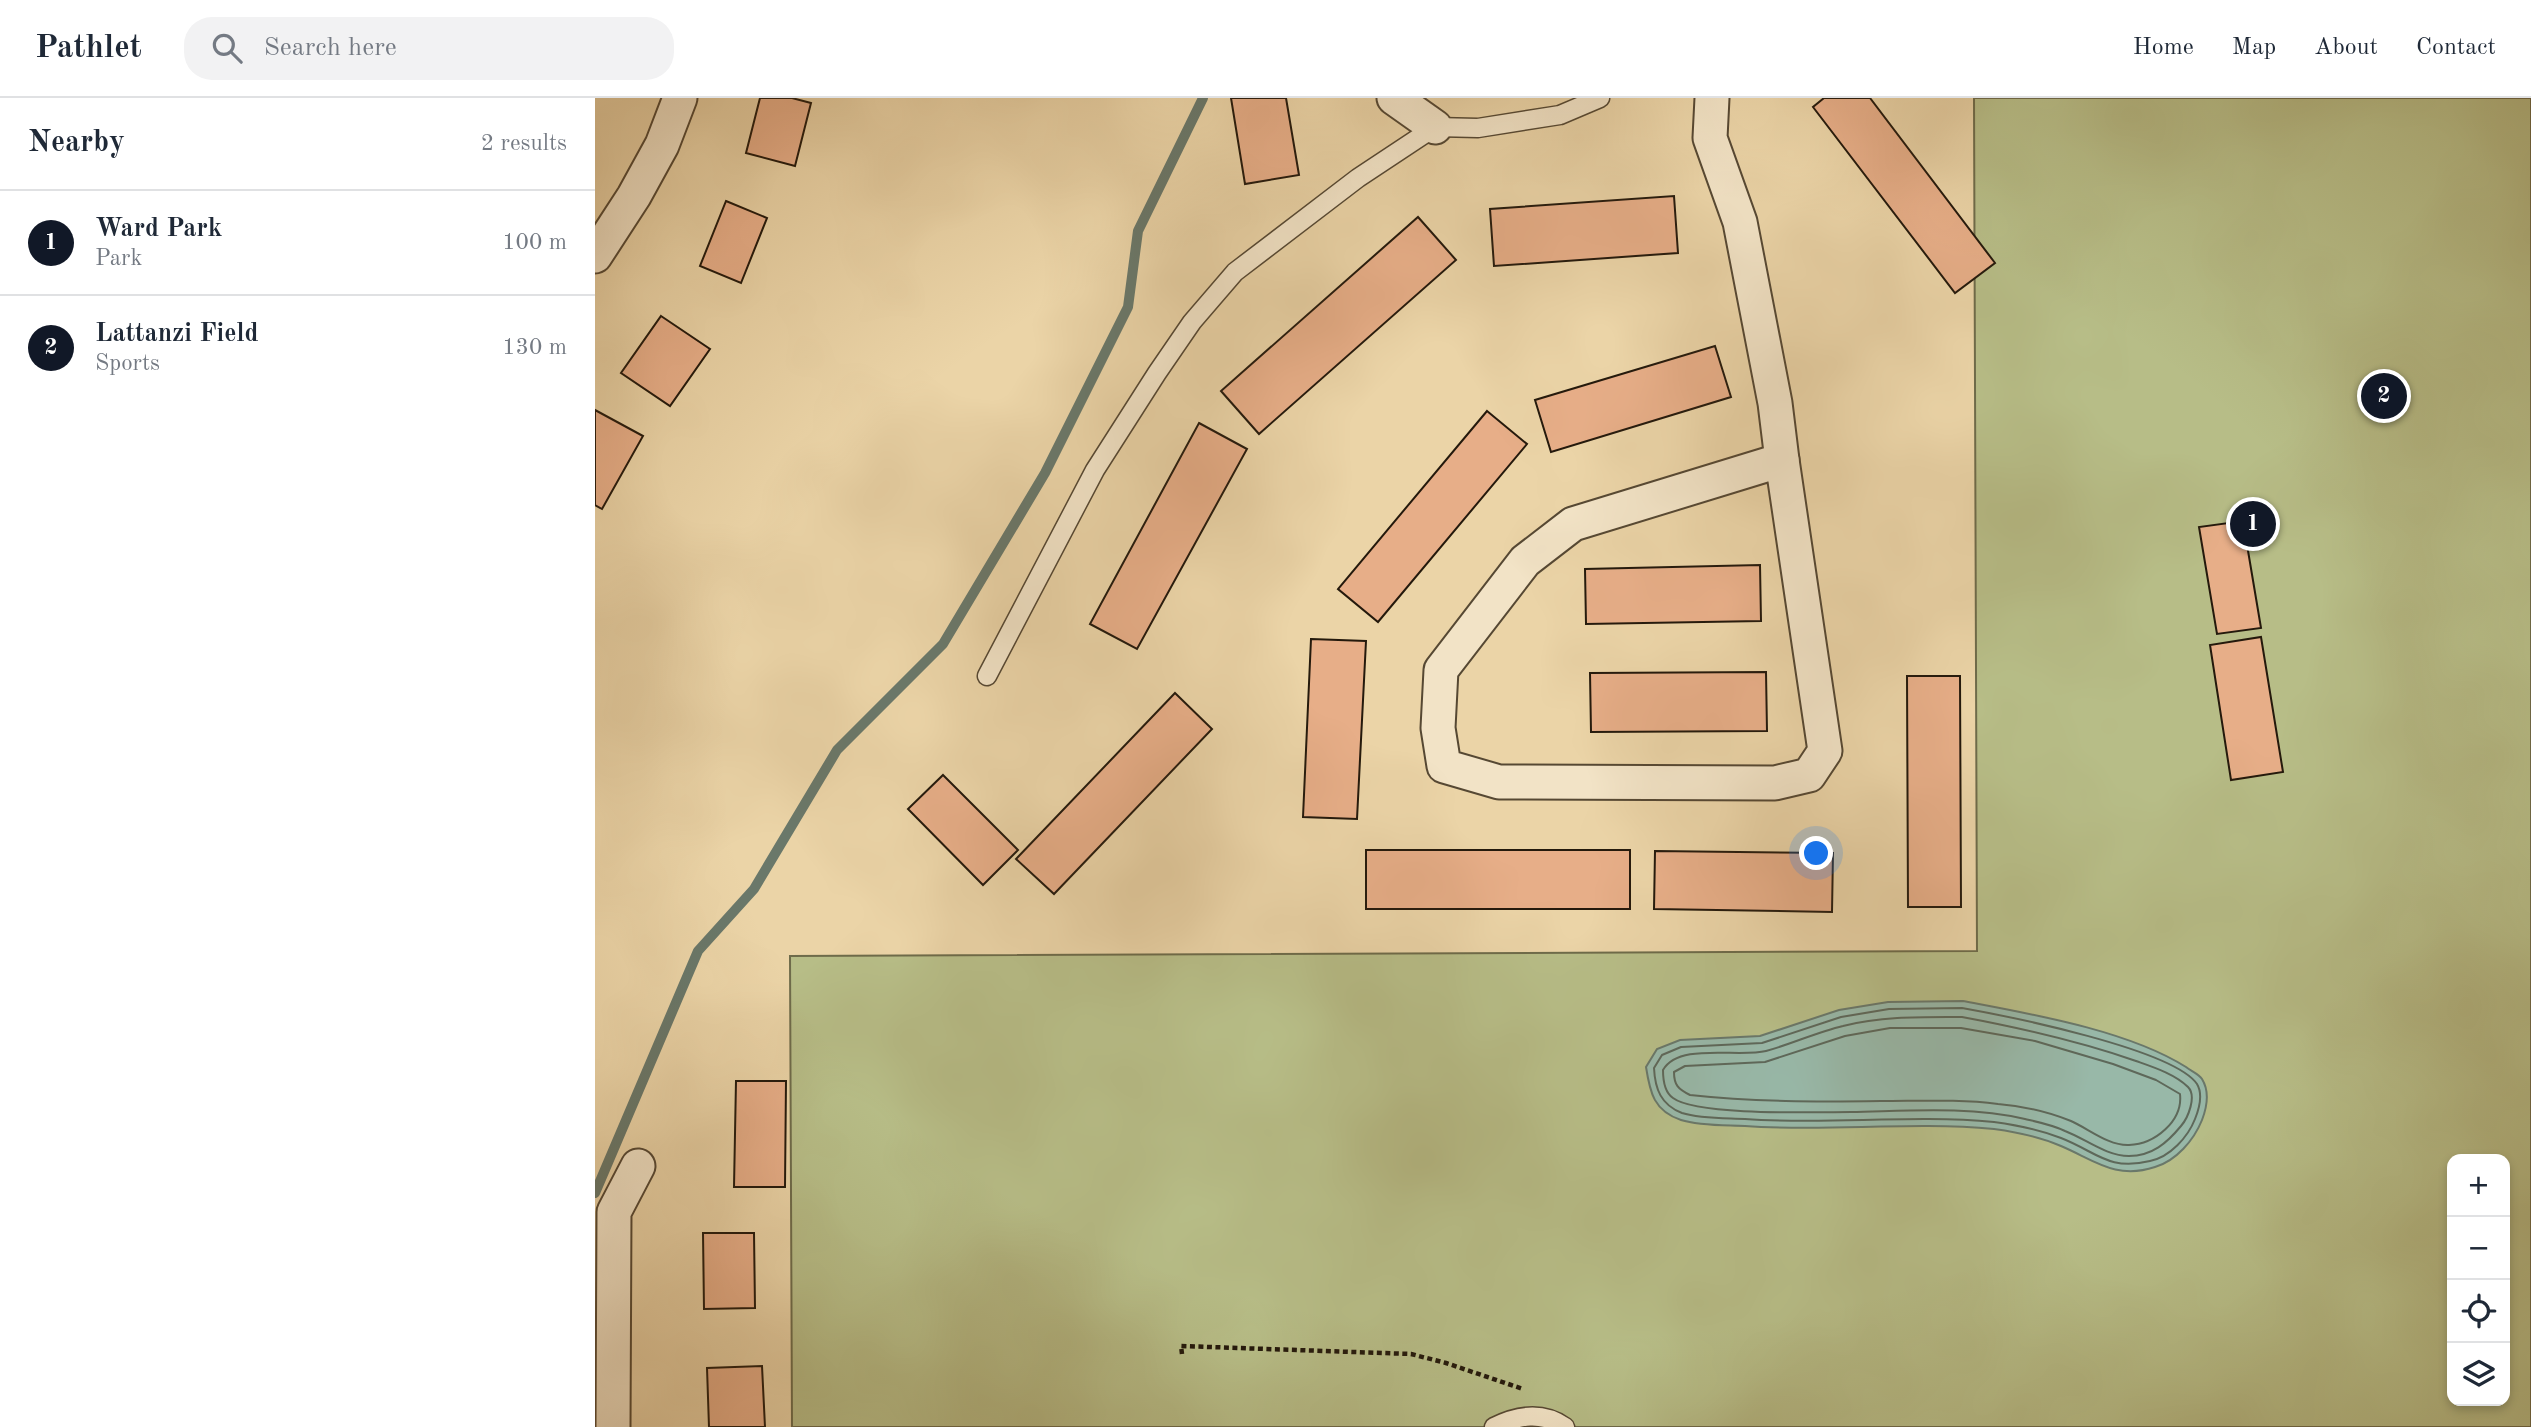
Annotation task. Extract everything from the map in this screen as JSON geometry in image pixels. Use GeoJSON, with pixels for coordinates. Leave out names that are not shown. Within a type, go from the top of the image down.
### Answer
{"type":"FeatureCollection","features":[{"type":"Feature","properties":{"kind":"street"},"geometry":{"type":"LineString","coordinates":[[595,256],[634,196],[662,145],[680,98]]}},
{"type":"Feature","properties":{"kind":"street"},"geometry":{"type":"LineString","coordinates":[[1394,98],[1435,127]]}},
{"type":"Feature","properties":{"kind":"street"},"geometry":{"type":"LineString","coordinates":[[1712,98],[1710,138],[1740,222],[1775,403],[1825,751],[1809,775],[1775,783],[1499,782],[1444,766],[1438,728],[1441,670],[1525,561],[1573,524],[1782,460]]}},
{"type":"Feature","properties":{"kind":"street"},"geometry":{"type":"LineString","coordinates":[[613,1427],[614,1212],[638,1166]]}},
{"type":"Feature","properties":{"kind":"lane"},"geometry":{"type":"LineString","coordinates":[[988,676],[1095,470],[1192,322],[1235,272],[1358,178],[1435,127],[1478,128],[1560,115],[1600,98]]}},
{"type":"Feature","properties":{"kind":"lane"},"geometry":{"type":"LineString","coordinates":[[1495,1427],[1510,1419],[1526,1416],[1543,1417],[1565,1427]]}},
{"type":"Feature","properties":{"kind":"path"},"geometry":{"type":"LineString","coordinates":[[1182,1354],[1181,1346],[1429,1357],[1527,1390],[1526,1416]]}},
{"type":"Feature","properties":{"kind":"green space"},"geometry":{"type":"Polygon","coordinates":[[[1974,98],[2531,98],[2531,1427],[792,1427],[790,956],[1977,951],[1974,98]]]}},
{"type":"Feature","properties":{"kind":"water"},"geometry":{"type":"Polygon","coordinates":[[[1963,1001],[2078,1025],[2162,1054],[2197,1074],[2205,1084],[2206,1105],[2199,1128],[2183,1149],[2170,1160],[2155,1167],[2128,1171],[2106,1167],[2045,1140],[1994,1129],[1932,1126],[1776,1128],[1688,1122],[1665,1112],[1655,1100],[1649,1085],[1646,1067],[1657,1049],[1680,1040],[1760,1036],[1839,1010],[1888,1002],[1963,1001]]]}},
{"type":"Feature","properties":{"kind":"building"},"geometry":{"type":"Polygon","coordinates":[[[760,98],[792,98],[811,103],[795,166],[746,153],[760,98]]]}},
{"type":"Feature","properties":{"kind":"building"},"geometry":{"type":"Polygon","coordinates":[[[1231,98],[1286,98],[1299,175],[1245,184],[1231,98]]]}},
{"type":"Feature","properties":{"kind":"building"},"geometry":{"type":"Polygon","coordinates":[[[1824,98],[1870,98],[1995,263],[1955,293],[1813,107],[1824,98]]]}},
{"type":"Feature","properties":{"kind":"building"},"geometry":{"type":"Polygon","coordinates":[[[1674,196],[1678,253],[1494,266],[1490,209],[1674,196]]]}},
{"type":"Feature","properties":{"kind":"building"},"geometry":{"type":"Polygon","coordinates":[[[726,201],[767,218],[741,283],[700,266],[726,201]]]}},
{"type":"Feature","properties":{"kind":"building"},"geometry":{"type":"Polygon","coordinates":[[[1418,217],[1456,260],[1259,434],[1221,391],[1418,217]]]}},
{"type":"Feature","properties":{"kind":"building"},"geometry":{"type":"Polygon","coordinates":[[[661,316],[710,349],[670,406],[621,373],[661,316]]]}},
{"type":"Feature","properties":{"kind":"building"},"geometry":{"type":"Polygon","coordinates":[[[1715,346],[1731,397],[1551,452],[1535,400],[1715,346]]]}},
{"type":"Feature","properties":{"kind":"building"},"geometry":{"type":"Polygon","coordinates":[[[595,410],[643,436],[602,509],[595,505],[595,410]]]}},
{"type":"Feature","properties":{"kind":"building"},"geometry":{"type":"Polygon","coordinates":[[[1487,411],[1527,444],[1378,622],[1338,589],[1487,411]]]}},
{"type":"Feature","properties":{"kind":"building"},"geometry":{"type":"Polygon","coordinates":[[[1199,423],[1247,449],[1137,649],[1090,624],[1199,423]]]}},
{"type":"Feature","properties":{"kind":"building"},"geometry":{"type":"Polygon","coordinates":[[[2243,521],[2261,628],[2217,634],[2199,527],[2243,521]]]}},
{"type":"Feature","properties":{"kind":"building"},"geometry":{"type":"Polygon","coordinates":[[[1760,565],[1761,621],[1586,624],[1585,569],[1760,565]]]}},
{"type":"Feature","properties":{"kind":"building"},"geometry":{"type":"Polygon","coordinates":[[[2261,637],[2283,772],[2231,780],[2210,645],[2261,637]]]}},
{"type":"Feature","properties":{"kind":"building"},"geometry":{"type":"Polygon","coordinates":[[[1311,639],[1366,641],[1357,819],[1303,817],[1311,639]]]}},
{"type":"Feature","properties":{"kind":"building"},"geometry":{"type":"Polygon","coordinates":[[[1766,672],[1767,731],[1591,732],[1590,673],[1766,672]]]}},
{"type":"Feature","properties":{"kind":"building"},"geometry":{"type":"Polygon","coordinates":[[[1907,676],[1960,676],[1961,907],[1908,907],[1907,676]]]}},
{"type":"Feature","properties":{"kind":"building"},"geometry":{"type":"Polygon","coordinates":[[[1175,693],[1212,729],[1054,894],[1016,859],[1175,693]]]}},
{"type":"Feature","properties":{"kind":"building"},"geometry":{"type":"Polygon","coordinates":[[[943,775],[1018,850],[983,885],[908,809],[943,775]]]}},
{"type":"Feature","properties":{"kind":"building"},"geometry":{"type":"Polygon","coordinates":[[[1366,850],[1630,850],[1630,909],[1366,909],[1366,850]]]}},
{"type":"Feature","properties":{"kind":"building"},"geometry":{"type":"Polygon","coordinates":[[[1655,851],[1833,853],[1832,912],[1654,909],[1655,851]]]}},
{"type":"Feature","properties":{"kind":"building"},"geometry":{"type":"Polygon","coordinates":[[[736,1081],[786,1081],[785,1187],[734,1187],[736,1081]]]}},
{"type":"Feature","properties":{"kind":"building"},"geometry":{"type":"Polygon","coordinates":[[[703,1233],[754,1233],[755,1308],[704,1309],[703,1233]]]}},
{"type":"Feature","properties":{"kind":"building"},"geometry":{"type":"Polygon","coordinates":[[[762,1366],[765,1427],[709,1427],[707,1368],[762,1366]]]}},
{"type":"Feature","properties":{"kind":"waterway"},"geometry":{"type":"LineString","coordinates":[[595,1193],[698,951],[754,889],[837,750],[943,644],[1045,473],[1128,307],[1138,231],[1203,98]]}},
{"type":"Feature","properties":{"kind":"place","name":"Lattanzi Field"},"geometry":{"type":"Point","coordinates":[2384,396]}},
{"type":"Feature","properties":{"kind":"place","name":"Ward Park"},"geometry":{"type":"Point","coordinates":[2253,524]}}]}
